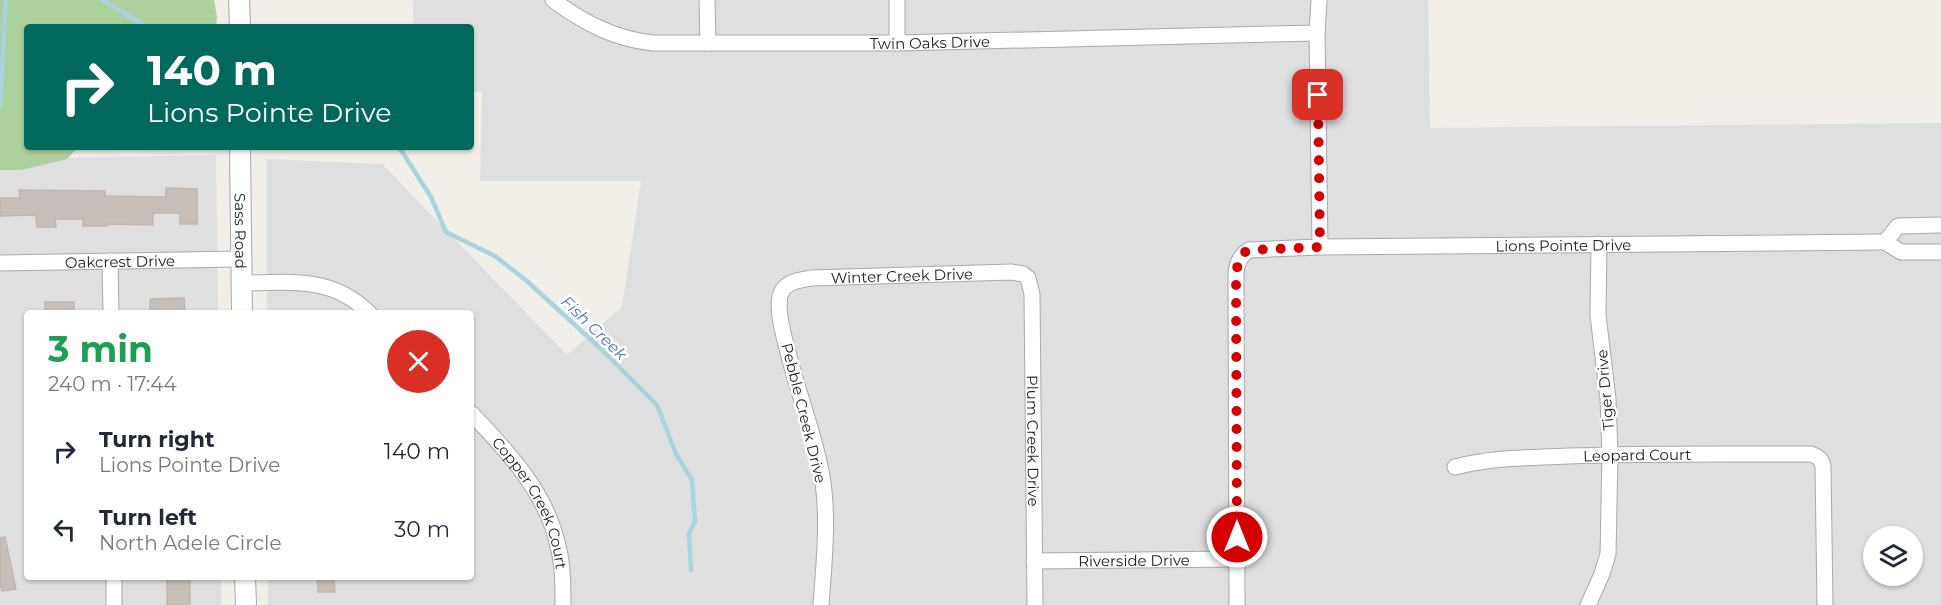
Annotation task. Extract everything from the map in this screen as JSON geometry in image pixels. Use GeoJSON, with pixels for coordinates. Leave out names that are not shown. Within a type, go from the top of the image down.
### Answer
{"type":"FeatureCollection","features":[{"type":"Feature","properties":{"kind":"street"},"geometry":{"type":"LineString","coordinates":[[239,0],[240,24]]}},
{"type":"Feature","properties":{"kind":"street","name":"Twin Oaks Drive"},"geometry":{"type":"LineString","coordinates":[[553,0],[582,20],[624,38],[653,43],[897,43],[1317,33]]}},
{"type":"Feature","properties":{"kind":"street"},"geometry":{"type":"LineString","coordinates":[[707,0],[708,44]]}},
{"type":"Feature","properties":{"kind":"street"},"geometry":{"type":"LineString","coordinates":[[897,0],[897,43]]}},
{"type":"Feature","properties":{"kind":"street"},"geometry":{"type":"LineString","coordinates":[[1319,0],[1317,33],[1320,247]]}},
{"type":"Feature","properties":{"kind":"street","name":"Sass Road"},"geometry":{"type":"LineString","coordinates":[[240,150],[242,310]]}},
{"type":"Feature","properties":{"kind":"street"},"geometry":{"type":"LineString","coordinates":[[1941,225],[1898,226],[1885,242],[1901,252],[1941,252]]}},
{"type":"Feature","properties":{"kind":"street","name":"Lions Pointe Drive"},"geometry":{"type":"LineString","coordinates":[[1236,559],[1236,266],[1243,253],[1249,250],[1320,247],[1885,242]]}},
{"type":"Feature","properties":{"kind":"street","name":"Tiger Drive"},"geometry":{"type":"LineString","coordinates":[[1588,605],[1608,554],[1610,454],[1608,399],[1598,315],[1599,244]]}},
{"type":"Feature","properties":{"kind":"street","name":"Oakcrest Drive"},"geometry":{"type":"LineString","coordinates":[[0,263],[240,259]]}},
{"type":"Feature","properties":{"kind":"street"},"geometry":{"type":"LineString","coordinates":[[110,261],[111,310]]}},
{"type":"Feature","properties":{"kind":"street","name":"Winter Creek Drive"},"geometry":{"type":"LineString","coordinates":[[780,294],[789,284],[812,278],[1011,272],[1023,274],[1028,278]]}},
{"type":"Feature","properties":{"kind":"street","name":"Plum Creek Drive"},"geometry":{"type":"LineString","coordinates":[[1028,278],[1031,284],[1032,309],[1035,605]]}},
{"type":"Feature","properties":{"kind":"street"},"geometry":{"type":"LineString","coordinates":[[241,283],[308,283],[343,292],[366,310]]}},
{"type":"Feature","properties":{"kind":"street","name":"Pebble Creek Drive"},"geometry":{"type":"LineString","coordinates":[[780,294],[779,307],[785,340],[822,478],[825,542],[821,605]]}},
{"type":"Feature","properties":{"kind":"street","name":"Copper Creek Court"},"geometry":{"type":"LineString","coordinates":[[474,416],[514,459],[531,482],[544,506],[558,545],[564,605]]}},
{"type":"Feature","properties":{"kind":"street","name":"Leopard Court"},"geometry":{"type":"LineString","coordinates":[[1455,467],[1477,461],[1499,459],[1610,454],[1811,454],[1820,459],[1823,466],[1825,605]]}},
{"type":"Feature","properties":{"kind":"street"},"geometry":{"type":"LineString","coordinates":[[1236,559],[1237,605]]}},
{"type":"Feature","properties":{"kind":"street","name":"Riverside Drive"},"geometry":{"type":"LineString","coordinates":[[1034,561],[1236,559]]}},
{"type":"Feature","properties":{"kind":"street"},"geometry":{"type":"LineString","coordinates":[[114,580],[114,605]]}},
{"type":"Feature","properties":{"kind":"street"},"geometry":{"type":"LineString","coordinates":[[245,580],[246,605]]}},
{"type":"Feature","properties":{"kind":"shaded area"},"geometry":{"type":"Polygon","coordinates":[[[413,0],[1428,0],[1430,128],[1941,123],[1941,605],[268,605],[268,580],[474,580],[474,310],[267,310],[267,159],[382,164],[567,355],[622,307],[641,181],[480,181],[482,92],[474,92],[474,24],[414,24],[413,0]]]}},
{"type":"Feature","properties":{"kind":"shaded area"},"geometry":{"type":"Polygon","coordinates":[[[216,155],[218,310],[24,310],[24,580],[221,580],[221,605],[0,605],[0,159],[216,155]]]}},
{"type":"Feature","properties":{"kind":"green space"},"geometry":{"type":"Polygon","coordinates":[[[0,0],[214,0],[216,24],[24,24],[24,150],[75,150],[67,159],[22,170],[0,170],[0,0]]]}},
{"type":"Feature","properties":{"kind":"building"},"geometry":{"type":"Polygon","coordinates":[[[166,188],[197,189],[197,224],[180,224],[180,213],[153,213],[153,225],[83,226],[83,219],[55,219],[56,227],[37,227],[36,215],[0,216],[0,198],[20,198],[19,190],[105,191],[105,196],[166,197],[166,188]]]}},
{"type":"Feature","properties":{"kind":"building"},"geometry":{"type":"Polygon","coordinates":[[[184,298],[185,310],[150,310],[150,299],[184,298]]]}},
{"type":"Feature","properties":{"kind":"building"},"geometry":{"type":"Polygon","coordinates":[[[45,302],[74,302],[74,310],[45,310],[45,302]]]}},
{"type":"Feature","properties":{"kind":"building"},"geometry":{"type":"Polygon","coordinates":[[[5,537],[16,589],[2,591],[0,538],[5,537]]]}},
{"type":"Feature","properties":{"kind":"building"},"geometry":{"type":"Polygon","coordinates":[[[167,580],[190,580],[190,605],[167,605],[167,580]]]}},
{"type":"Feature","properties":{"kind":"building"},"geometry":{"type":"Polygon","coordinates":[[[317,580],[334,580],[335,592],[318,592],[317,580]]]}},
{"type":"Feature","properties":{"kind":"waterway"},"geometry":{"type":"LineString","coordinates":[[0,105],[6,0]]}},
{"type":"Feature","properties":{"kind":"waterway","name":"Fish Creek"},"geometry":{"type":"LineString","coordinates":[[103,0],[142,24]]}},
{"type":"Feature","properties":{"kind":"waterway","name":"Fish Creek"},"geometry":{"type":"LineString","coordinates":[[401,150],[431,197],[446,232],[495,256],[528,282],[600,348],[657,405],[676,454],[692,480],[695,522],[689,533],[691,570]]}},
{"type":"Feature","properties":{"kind":"route"},"geometry":{"type":"LineString","coordinates":[[1237,537],[1236,266],[1243,253],[1249,250],[1320,247],[1318,95]]}}]}
